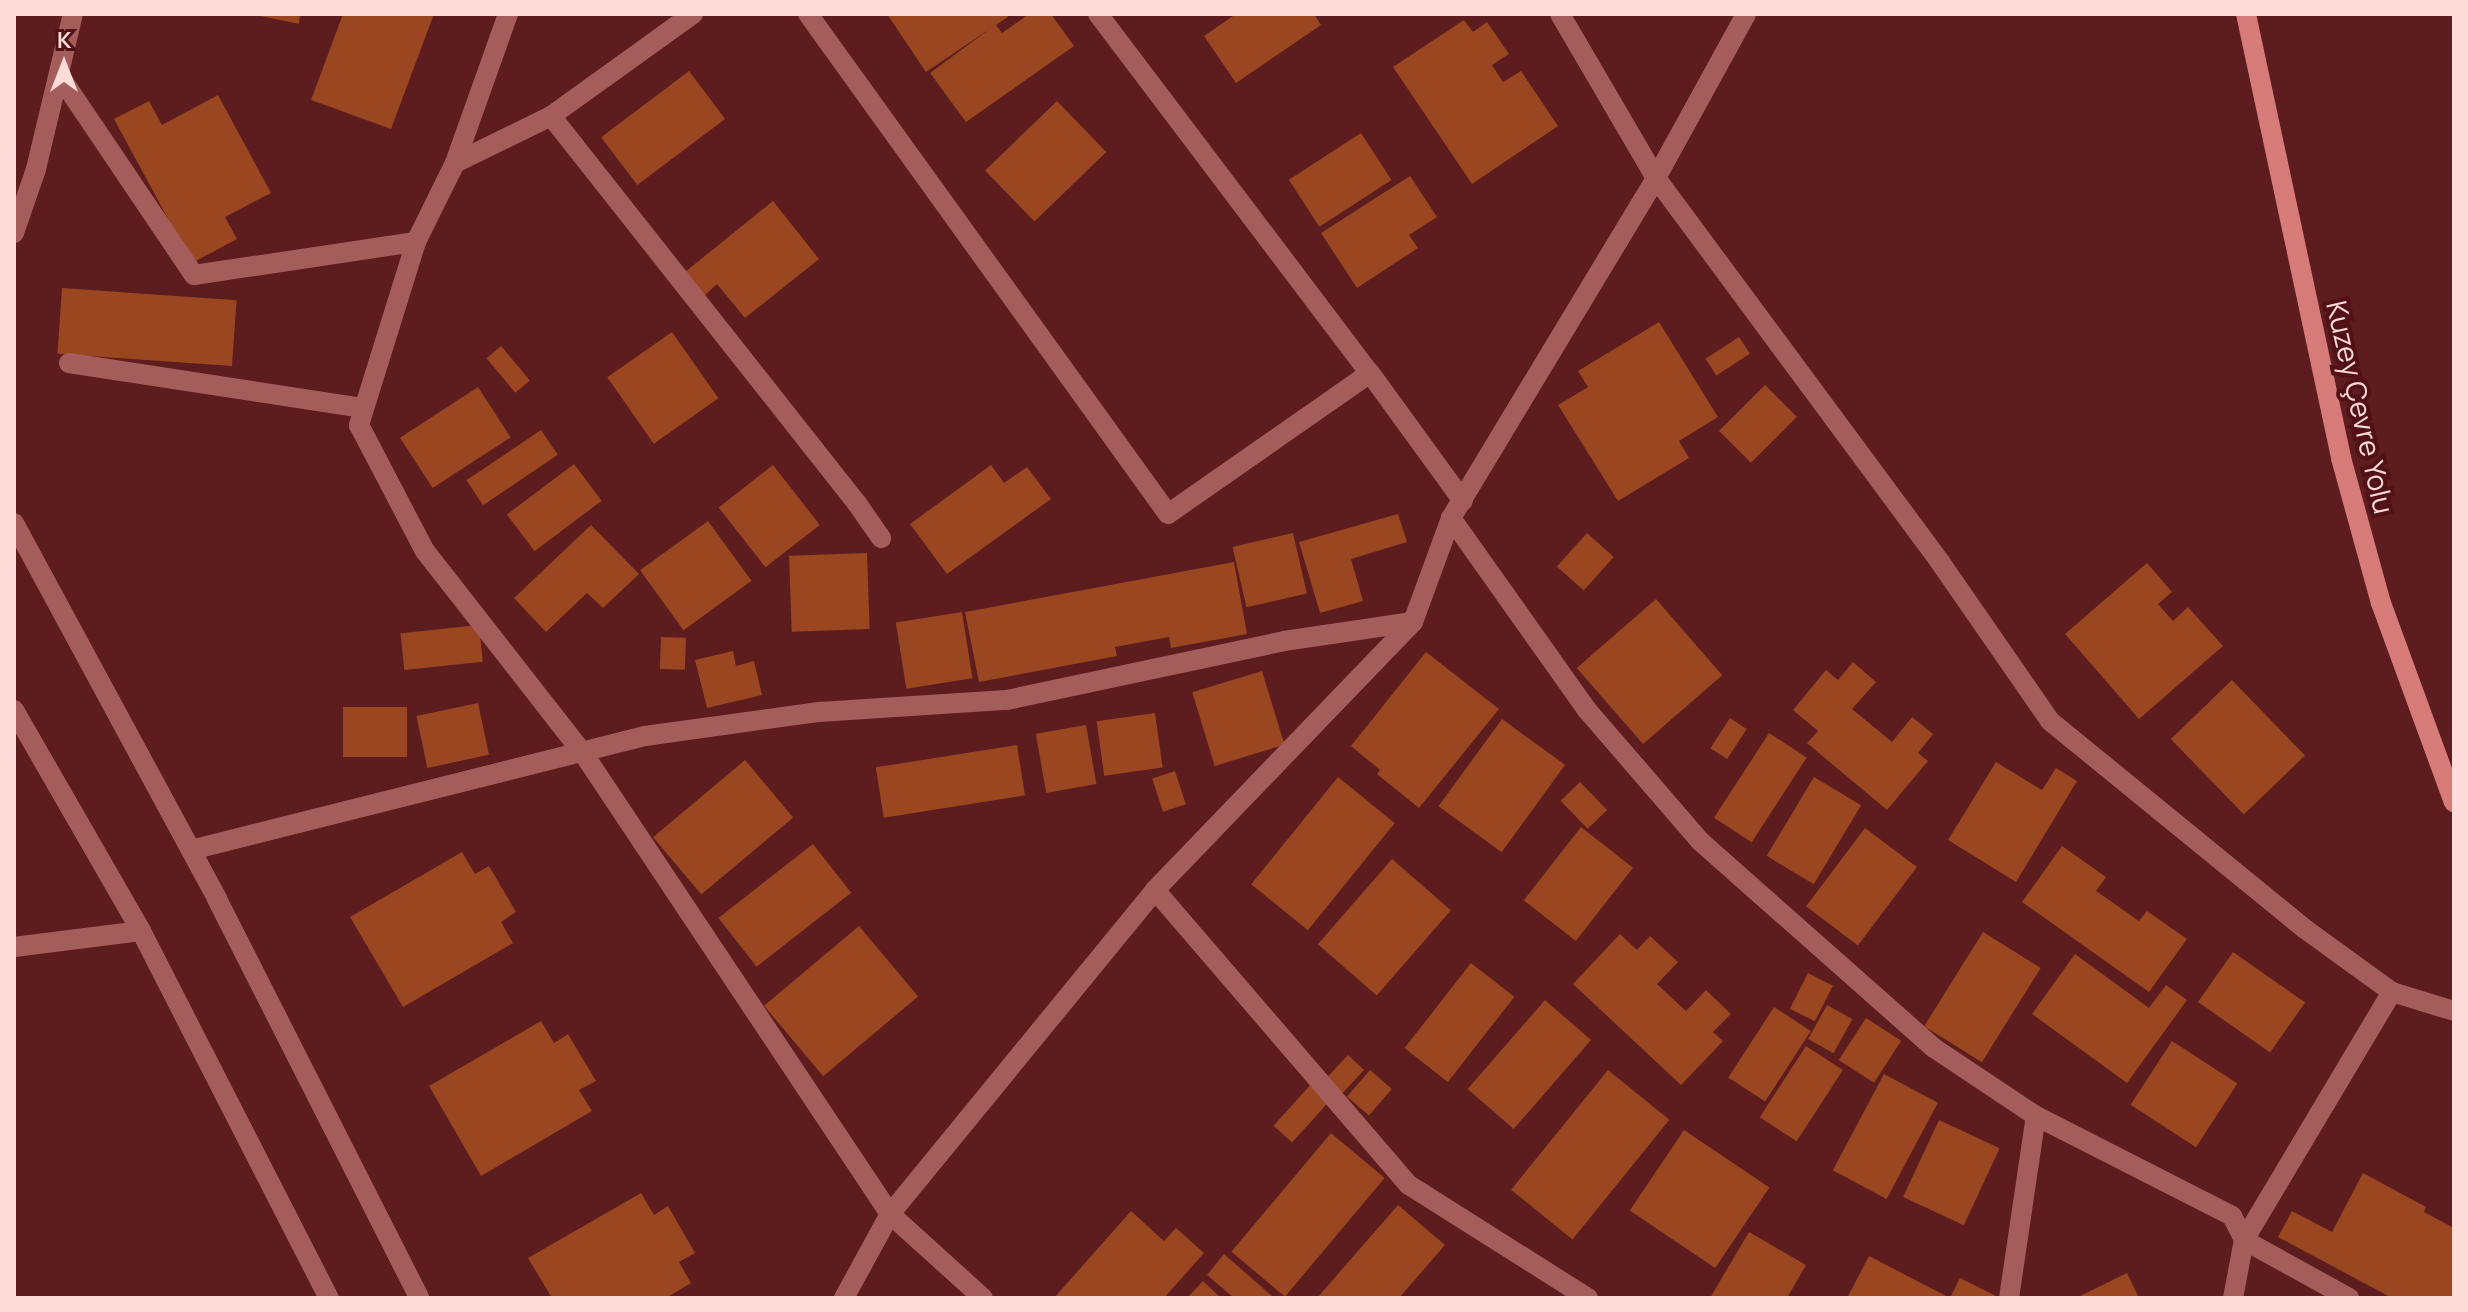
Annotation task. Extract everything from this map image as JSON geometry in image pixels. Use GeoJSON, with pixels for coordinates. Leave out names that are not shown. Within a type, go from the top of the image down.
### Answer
{"type":"FeatureCollection","features":[{"type":"Feature","properties":{"kind":"main road","name":"Kuzey Çevre Yolu"},"geometry":{"type":"LineString","coordinates":[[2246,14],[2341,458],[2381,603],[2454,802]]}},
{"type":"Feature","properties":{"kind":"street"},"geometry":{"type":"LineString","coordinates":[[14,233],[36,169],[73,14]]}},
{"type":"Feature","properties":{"kind":"street"},"geometry":{"type":"LineString","coordinates":[[508,14],[455,163],[416,242],[359,425],[425,551],[583,753],[890,1214],[983,1298]]}},
{"type":"Feature","properties":{"kind":"street"},"geometry":{"type":"LineString","coordinates":[[455,163],[551,116],[693,14]]}},
{"type":"Feature","properties":{"kind":"street"},"geometry":{"type":"LineString","coordinates":[[808,14],[1168,514],[1370,373]]}},
{"type":"Feature","properties":{"kind":"street"},"geometry":{"type":"LineString","coordinates":[[1098,14],[1370,373],[1587,710],[1700,841],[1934,1048],[2036,1116],[2232,1216],[2244,1240],[2349,1298]]}},
{"type":"Feature","properties":{"kind":"street"},"geometry":{"type":"LineString","coordinates":[[1560,14],[1656,178],[1940,562],[2050,721],[2305,929],[2392,992],[2454,1011]]}},
{"type":"Feature","properties":{"kind":"street"},"geometry":{"type":"LineString","coordinates":[[844,1298],[890,1214],[1155,890],[1413,622],[1457,510],[1656,178],[1746,14]]}},
{"type":"Feature","properties":{"kind":"street"},"geometry":{"type":"LineString","coordinates":[[59,75],[194,275],[416,242]]}},
{"type":"Feature","properties":{"kind":"street"},"geometry":{"type":"LineString","coordinates":[[551,116],[847,490],[881,538]]}},
{"type":"Feature","properties":{"kind":"street"},"geometry":{"type":"LineString","coordinates":[[69,363],[364,408]]}},
{"type":"Feature","properties":{"kind":"street"},"geometry":{"type":"LineString","coordinates":[[14,523],[191,850],[419,1298]]}},
{"type":"Feature","properties":{"kind":"street"},"geometry":{"type":"LineString","coordinates":[[191,850],[645,736],[819,712],[1007,700],[1284,641],[1413,622]]}},
{"type":"Feature","properties":{"kind":"street"},"geometry":{"type":"LineString","coordinates":[[14,710],[141,931],[329,1298]]}},
{"type":"Feature","properties":{"kind":"street"},"geometry":{"type":"LineString","coordinates":[[1155,890],[1409,1185],[1588,1298]]}},
{"type":"Feature","properties":{"kind":"street"},"geometry":{"type":"LineString","coordinates":[[14,947],[141,931]]}},
{"type":"Feature","properties":{"kind":"street"},"geometry":{"type":"LineString","coordinates":[[2233,1298],[2244,1240],[2392,992]]}},
{"type":"Feature","properties":{"kind":"street"},"geometry":{"type":"LineString","coordinates":[[2009,1298],[2036,1116]]}},
{"type":"Feature","properties":{"kind":"building"},"geometry":{"type":"Polygon","coordinates":[[[252,14],[300,14],[299,24],[252,14]]]}},
{"type":"Feature","properties":{"kind":"building"},"geometry":{"type":"Polygon","coordinates":[[[343,14],[434,14],[391,129],[311,100],[343,14]]]}},
{"type":"Feature","properties":{"kind":"building"},"geometry":{"type":"Polygon","coordinates":[[[887,14],[1006,14],[1008,17],[996,25],[1002,33],[1029,14],[1051,14],[1074,46],[966,122],[930,73],[991,28],[926,72],[887,14]]]}},
{"type":"Feature","properties":{"kind":"building"},"geometry":{"type":"Polygon","coordinates":[[[1236,14],[1314,14],[1321,25],[1236,83],[1204,36],[1236,14]]]}},
{"type":"Feature","properties":{"kind":"building"},"geometry":{"type":"Polygon","coordinates":[[[1464,20],[1473,32],[1487,22],[1509,54],[1492,65],[1503,82],[1521,71],[1558,126],[1472,184],[1393,67],[1464,20]]]}},
{"type":"Feature","properties":{"kind":"building"},"geometry":{"type":"Polygon","coordinates":[[[689,71],[725,119],[637,185],[601,137],[689,71]]]}},
{"type":"Feature","properties":{"kind":"building"},"geometry":{"type":"Polygon","coordinates":[[[218,95],[271,193],[225,217],[237,239],[192,263],[114,119],[149,101],[162,125],[218,95]]]}},
{"type":"Feature","properties":{"kind":"building"},"geometry":{"type":"Polygon","coordinates":[[[1057,101],[1106,152],[1034,222],[985,170],[1057,101]]]}},
{"type":"Feature","properties":{"kind":"building"},"geometry":{"type":"Polygon","coordinates":[[[1361,133],[1391,180],[1319,227],[1289,180],[1361,133]]]}},
{"type":"Feature","properties":{"kind":"building"},"geometry":{"type":"Polygon","coordinates":[[[1410,176],[1437,217],[1409,235],[1418,248],[1357,288],[1321,233],[1410,176]]]}},
{"type":"Feature","properties":{"kind":"building"},"geometry":{"type":"Polygon","coordinates":[[[773,201],[819,259],[745,318],[717,284],[704,296],[685,272],[773,201]]]}},
{"type":"Feature","properties":{"kind":"building"},"geometry":{"type":"Polygon","coordinates":[[[62,288],[237,300],[232,366],[57,354],[62,288]]]}},
{"type":"Feature","properties":{"kind":"building"},"geometry":{"type":"Polygon","coordinates":[[[1659,322],[1718,417],[1679,441],[1689,458],[1618,501],[1558,405],[1588,387],[1578,371],[1659,322]]]}},
{"type":"Feature","properties":{"kind":"building"},"geometry":{"type":"Polygon","coordinates":[[[672,332],[718,398],[654,444],[607,377],[672,332]]]}},
{"type":"Feature","properties":{"kind":"building"},"geometry":{"type":"Polygon","coordinates":[[[1739,337],[1750,354],[1716,376],[1705,359],[1739,337]]]}},
{"type":"Feature","properties":{"kind":"building"},"geometry":{"type":"Polygon","coordinates":[[[501,346],[530,380],[515,393],[486,358],[501,346]]]}},
{"type":"Feature","properties":{"kind":"building"},"geometry":{"type":"Polygon","coordinates":[[[1765,385],[1797,417],[1751,463],[1719,431],[1765,385]]]}},
{"type":"Feature","properties":{"kind":"building"},"geometry":{"type":"Polygon","coordinates":[[[478,387],[511,437],[433,488],[400,438],[478,387]]]}},
{"type":"Feature","properties":{"kind":"building"},"geometry":{"type":"Polygon","coordinates":[[[541,430],[558,455],[483,505],[466,480],[541,430]]]}},
{"type":"Feature","properties":{"kind":"building"},"geometry":{"type":"Polygon","coordinates":[[[574,464],[602,501],[535,551],[507,515],[574,464]]]}},
{"type":"Feature","properties":{"kind":"building"},"geometry":{"type":"Polygon","coordinates":[[[773,465],[820,525],[765,567],[719,507],[773,465]]]}},
{"type":"Feature","properties":{"kind":"building"},"geometry":{"type":"Polygon","coordinates":[[[991,465],[1004,483],[1027,467],[1051,499],[947,574],[910,524],[991,465]]]}},
{"type":"Feature","properties":{"kind":"building"},"geometry":{"type":"Polygon","coordinates":[[[1398,514],[1407,542],[1351,559],[1363,601],[1320,613],[1299,542],[1398,514]]]}},
{"type":"Feature","properties":{"kind":"building"},"geometry":{"type":"Polygon","coordinates":[[[708,521],[751,581],[684,630],[640,570],[708,521]]]}},
{"type":"Feature","properties":{"kind":"building"},"geometry":{"type":"Polygon","coordinates":[[[591,525],[639,574],[603,608],[587,593],[546,632],[514,598],[591,525]]]}},
{"type":"Feature","properties":{"kind":"building"},"geometry":{"type":"Polygon","coordinates":[[[1293,533],[1307,593],[1247,607],[1233,547],[1293,533]]]}},
{"type":"Feature","properties":{"kind":"building"},"geometry":{"type":"Polygon","coordinates":[[[1587,533],[1614,557],[1584,591],[1557,566],[1587,533]]]}},
{"type":"Feature","properties":{"kind":"building"},"geometry":{"type":"Polygon","coordinates":[[[867,553],[870,629],[792,632],[789,556],[867,553]]]}},
{"type":"Feature","properties":{"kind":"building"},"geometry":{"type":"Polygon","coordinates":[[[1234,562],[1247,634],[1171,648],[1169,637],[1115,647],[1117,656],[979,682],[965,612],[1234,562]]]}},
{"type":"Feature","properties":{"kind":"building"},"geometry":{"type":"Polygon","coordinates":[[[2147,563],[2172,592],[2158,604],[2173,621],[2188,607],[2223,646],[2139,719],[2065,634],[2147,563]]]}},
{"type":"Feature","properties":{"kind":"building"},"geometry":{"type":"Polygon","coordinates":[[[1656,599],[1722,675],[1643,744],[1577,668],[1656,599]]]}},
{"type":"Feature","properties":{"kind":"building"},"geometry":{"type":"Polygon","coordinates":[[[962,612],[972,678],[906,689],[896,622],[962,612]]]}},
{"type":"Feature","properties":{"kind":"building"},"geometry":{"type":"Polygon","coordinates":[[[479,625],[483,662],[404,670],[400,633],[479,625]]]}},
{"type":"Feature","properties":{"kind":"building"},"geometry":{"type":"Polygon","coordinates":[[[661,637],[686,638],[685,670],[660,669],[661,637]]]}},
{"type":"Feature","properties":{"kind":"building"},"geometry":{"type":"Polygon","coordinates":[[[733,651],[736,666],[754,661],[762,695],[707,708],[695,660],[733,651]]]}},
{"type":"Feature","properties":{"kind":"building"},"geometry":{"type":"Polygon","coordinates":[[[1426,652],[1499,709],[1419,808],[1377,774],[1380,770],[1351,746],[1426,652]]]}},
{"type":"Feature","properties":{"kind":"building"},"geometry":{"type":"Polygon","coordinates":[[[1853,662],[1876,682],[1852,709],[1892,742],[1912,717],[1933,734],[1918,753],[1928,761],[1887,810],[1807,743],[1818,731],[1793,710],[1826,670],[1838,680],[1853,662]]]}},
{"type":"Feature","properties":{"kind":"building"},"geometry":{"type":"Polygon","coordinates":[[[1262,671],[1285,745],[1215,766],[1192,692],[1262,671]]]}},
{"type":"Feature","properties":{"kind":"building"},"geometry":{"type":"Polygon","coordinates":[[[2232,680],[2305,756],[2244,815],[2171,739],[2232,680]]]}},
{"type":"Feature","properties":{"kind":"building"},"geometry":{"type":"Polygon","coordinates":[[[478,703],[489,755],[427,768],[416,716],[478,703]]]}},
{"type":"Feature","properties":{"kind":"building"},"geometry":{"type":"Polygon","coordinates":[[[343,707],[407,707],[407,757],[343,757],[343,707]]]}},
{"type":"Feature","properties":{"kind":"building"},"geometry":{"type":"Polygon","coordinates":[[[1155,713],[1163,767],[1104,776],[1097,721],[1155,713]]]}},
{"type":"Feature","properties":{"kind":"building"},"geometry":{"type":"Polygon","coordinates":[[[1730,718],[1747,729],[1727,759],[1710,748],[1730,718]]]}},
{"type":"Feature","properties":{"kind":"building"},"geometry":{"type":"Polygon","coordinates":[[[1502,719],[1565,765],[1502,852],[1439,806],[1502,719]]]}},
{"type":"Feature","properties":{"kind":"building"},"geometry":{"type":"Polygon","coordinates":[[[1086,725],[1096,784],[1046,793],[1036,734],[1086,725]]]}},
{"type":"Feature","properties":{"kind":"building"},"geometry":{"type":"Polygon","coordinates":[[[1769,733],[1807,758],[1752,842],[1714,818],[1769,733]]]}},
{"type":"Feature","properties":{"kind":"building"},"geometry":{"type":"Polygon","coordinates":[[[1017,745],[1025,795],[884,818],[876,767],[1017,745]]]}},
{"type":"Feature","properties":{"kind":"building"},"geometry":{"type":"Polygon","coordinates":[[[745,760],[793,817],[701,895],[653,837],[745,760]]]}},
{"type":"Feature","properties":{"kind":"building"},"geometry":{"type":"Polygon","coordinates":[[[1996,762],[2042,790],[2056,768],[2077,781],[2016,882],[1948,840],[1996,762]]]}},
{"type":"Feature","properties":{"kind":"building"},"geometry":{"type":"Polygon","coordinates":[[[1175,771],[1186,804],[1163,812],[1152,778],[1175,771]]]}},
{"type":"Feature","properties":{"kind":"building"},"geometry":{"type":"Polygon","coordinates":[[[1338,777],[1395,823],[1308,930],[1251,884],[1338,777]]]}},
{"type":"Feature","properties":{"kind":"building"},"geometry":{"type":"Polygon","coordinates":[[[1814,777],[1861,805],[1814,884],[1767,856],[1814,777]]]}},
{"type":"Feature","properties":{"kind":"building"},"geometry":{"type":"Polygon","coordinates":[[[1580,782],[1607,810],[1588,829],[1561,801],[1580,782]]]}},
{"type":"Feature","properties":{"kind":"building"},"geometry":{"type":"Polygon","coordinates":[[[1581,827],[1633,868],[1576,941],[1524,900],[1581,827]]]}},
{"type":"Feature","properties":{"kind":"building"},"geometry":{"type":"Polygon","coordinates":[[[1865,828],[1917,867],[1858,945],[1806,906],[1865,828]]]}},
{"type":"Feature","properties":{"kind":"building"},"geometry":{"type":"Polygon","coordinates":[[[813,844],[851,893],[757,967],[718,918],[813,844]]]}},
{"type":"Feature","properties":{"kind":"building"},"geometry":{"type":"Polygon","coordinates":[[[2062,846],[2106,877],[2096,891],[2139,921],[2147,911],[2187,939],[2149,992],[2022,902],[2062,846]]]}},
{"type":"Feature","properties":{"kind":"building"},"geometry":{"type":"Polygon","coordinates":[[[462,852],[475,874],[489,866],[516,912],[501,922],[513,943],[403,1007],[350,917],[462,852]]]}},
{"type":"Feature","properties":{"kind":"building"},"geometry":{"type":"Polygon","coordinates":[[[1392,859],[1451,910],[1377,995],[1318,944],[1392,859]]]}},
{"type":"Feature","properties":{"kind":"building"},"geometry":{"type":"Polygon","coordinates":[[[859,926],[918,996],[823,1076],[764,1006],[859,926]]]}},
{"type":"Feature","properties":{"kind":"building"},"geometry":{"type":"Polygon","coordinates":[[[1983,932],[2041,968],[1982,1062],[1924,1026],[1983,932]]]}},
{"type":"Feature","properties":{"kind":"building"},"geometry":{"type":"Polygon","coordinates":[[[1620,934],[1637,950],[1650,936],[1678,962],[1657,984],[1686,1011],[1706,990],[1731,1014],[1713,1032],[1723,1041],[1681,1085],[1573,984],[1620,934]]]}},
{"type":"Feature","properties":{"kind":"building"},"geometry":{"type":"Polygon","coordinates":[[[2233,952],[2305,1002],[2270,1052],[2198,1002],[2233,952]]]}},
{"type":"Feature","properties":{"kind":"building"},"geometry":{"type":"Polygon","coordinates":[[[2075,954],[2149,1008],[2166,985],[2187,1000],[2127,1083],[2032,1014],[2075,954]]]}},
{"type":"Feature","properties":{"kind":"building"},"geometry":{"type":"Polygon","coordinates":[[[1471,963],[1514,997],[1448,1082],[1405,1048],[1471,963]]]}},
{"type":"Feature","properties":{"kind":"building"},"geometry":{"type":"Polygon","coordinates":[[[1808,973],[1833,986],[1815,1021],[1790,1009],[1808,973]]]}},
{"type":"Feature","properties":{"kind":"building"},"geometry":{"type":"Polygon","coordinates":[[[1545,1000],[1591,1040],[1514,1129],[1468,1089],[1545,1000]]]}},
{"type":"Feature","properties":{"kind":"building"},"geometry":{"type":"Polygon","coordinates":[[[1827,1005],[1852,1019],[1833,1053],[1808,1039],[1827,1005]]]}},
{"type":"Feature","properties":{"kind":"building"},"geometry":{"type":"Polygon","coordinates":[[[1774,1007],[1811,1031],[1765,1101],[1728,1077],[1774,1007]]]}},
{"type":"Feature","properties":{"kind":"building"},"geometry":{"type":"Polygon","coordinates":[[[1866,1018],[1901,1041],[1874,1083],[1839,1060],[1866,1018]]]}},
{"type":"Feature","properties":{"kind":"building"},"geometry":{"type":"Polygon","coordinates":[[[541,1021],[554,1043],[568,1034],[596,1081],[579,1090],[592,1111],[481,1176],[429,1086],[541,1021]]]}},
{"type":"Feature","properties":{"kind":"building"},"geometry":{"type":"Polygon","coordinates":[[[2172,1041],[2237,1083],[2196,1147],[2131,1105],[2172,1041]]]}},
{"type":"Feature","properties":{"kind":"building"},"geometry":{"type":"Polygon","coordinates":[[[1806,1046],[1843,1070],[1797,1141],[1760,1117],[1806,1046]]]}},
{"type":"Feature","properties":{"kind":"building"},"geometry":{"type":"Polygon","coordinates":[[[1348,1055],[1364,1070],[1340,1096],[1323,1081],[1348,1055]]]}},
{"type":"Feature","properties":{"kind":"building"},"geometry":{"type":"Polygon","coordinates":[[[1370,1070],[1392,1089],[1369,1115],[1347,1096],[1370,1070]]]}},
{"type":"Feature","properties":{"kind":"building"},"geometry":{"type":"Polygon","coordinates":[[[1608,1070],[1669,1120],[1572,1239],[1511,1190],[1608,1070]]]}},
{"type":"Feature","properties":{"kind":"building"},"geometry":{"type":"Polygon","coordinates":[[[1884,1074],[1938,1103],[1887,1199],[1833,1170],[1884,1074]]]}},
{"type":"Feature","properties":{"kind":"building"},"geometry":{"type":"Polygon","coordinates":[[[1313,1082],[1332,1099],[1292,1143],[1274,1126],[1313,1082]]]}},
{"type":"Feature","properties":{"kind":"building"},"geometry":{"type":"Polygon","coordinates":[[[1939,1120],[2000,1148],[1964,1225],[1903,1197],[1939,1120]]]}},
{"type":"Feature","properties":{"kind":"building"},"geometry":{"type":"Polygon","coordinates":[[[1684,1130],[1769,1188],[1715,1268],[1630,1210],[1684,1130]]]}},
{"type":"Feature","properties":{"kind":"building"},"geometry":{"type":"Polygon","coordinates":[[[1331,1133],[1385,1178],[1285,1297],[1231,1252],[1331,1133]]]}},
{"type":"Feature","properties":{"kind":"building"},"geometry":{"type":"Polygon","coordinates":[[[2363,1173],[2426,1207],[2424,1212],[2454,1228],[2454,1298],[2392,1298],[2278,1237],[2292,1211],[2332,1232],[2363,1173]]]}},
{"type":"Feature","properties":{"kind":"building"},"geometry":{"type":"Polygon","coordinates":[[[641,1193],[654,1215],[668,1206],[695,1253],[679,1262],[691,1283],[666,1298],[552,1298],[528,1258],[641,1193]]]}},
{"type":"Feature","properties":{"kind":"building"},"geometry":{"type":"Polygon","coordinates":[[[1398,1205],[1445,1245],[1399,1298],[1317,1298],[1398,1205]]]}},
{"type":"Feature","properties":{"kind":"building"},"geometry":{"type":"Polygon","coordinates":[[[1131,1211],[1164,1241],[1176,1228],[1204,1253],[1164,1298],[1054,1298],[1131,1211]]]}},
{"type":"Feature","properties":{"kind":"building"},"geometry":{"type":"Polygon","coordinates":[[[1749,1232],[1806,1265],[1787,1298],[1710,1298],[1749,1232]]]}},
{"type":"Feature","properties":{"kind":"building"},"geometry":{"type":"Polygon","coordinates":[[[1224,1254],[1272,1296],[1234,1298],[1207,1275],[1224,1254]]]}},
{"type":"Feature","properties":{"kind":"building"},"geometry":{"type":"Polygon","coordinates":[[[1869,1256],[1950,1298],[1847,1298],[1869,1256]]]}},
{"type":"Feature","properties":{"kind":"building"},"geometry":{"type":"Polygon","coordinates":[[[2127,1273],[2139,1298],[2076,1298],[2127,1273]]]}},
{"type":"Feature","properties":{"kind":"building"},"geometry":{"type":"Polygon","coordinates":[[[1960,1278],[2000,1298],[1950,1298],[1960,1278]]]}},
{"type":"Feature","properties":{"kind":"building"},"geometry":{"type":"Polygon","coordinates":[[[1203,1281],[1221,1298],[1187,1298],[1203,1281]]]}}]}
